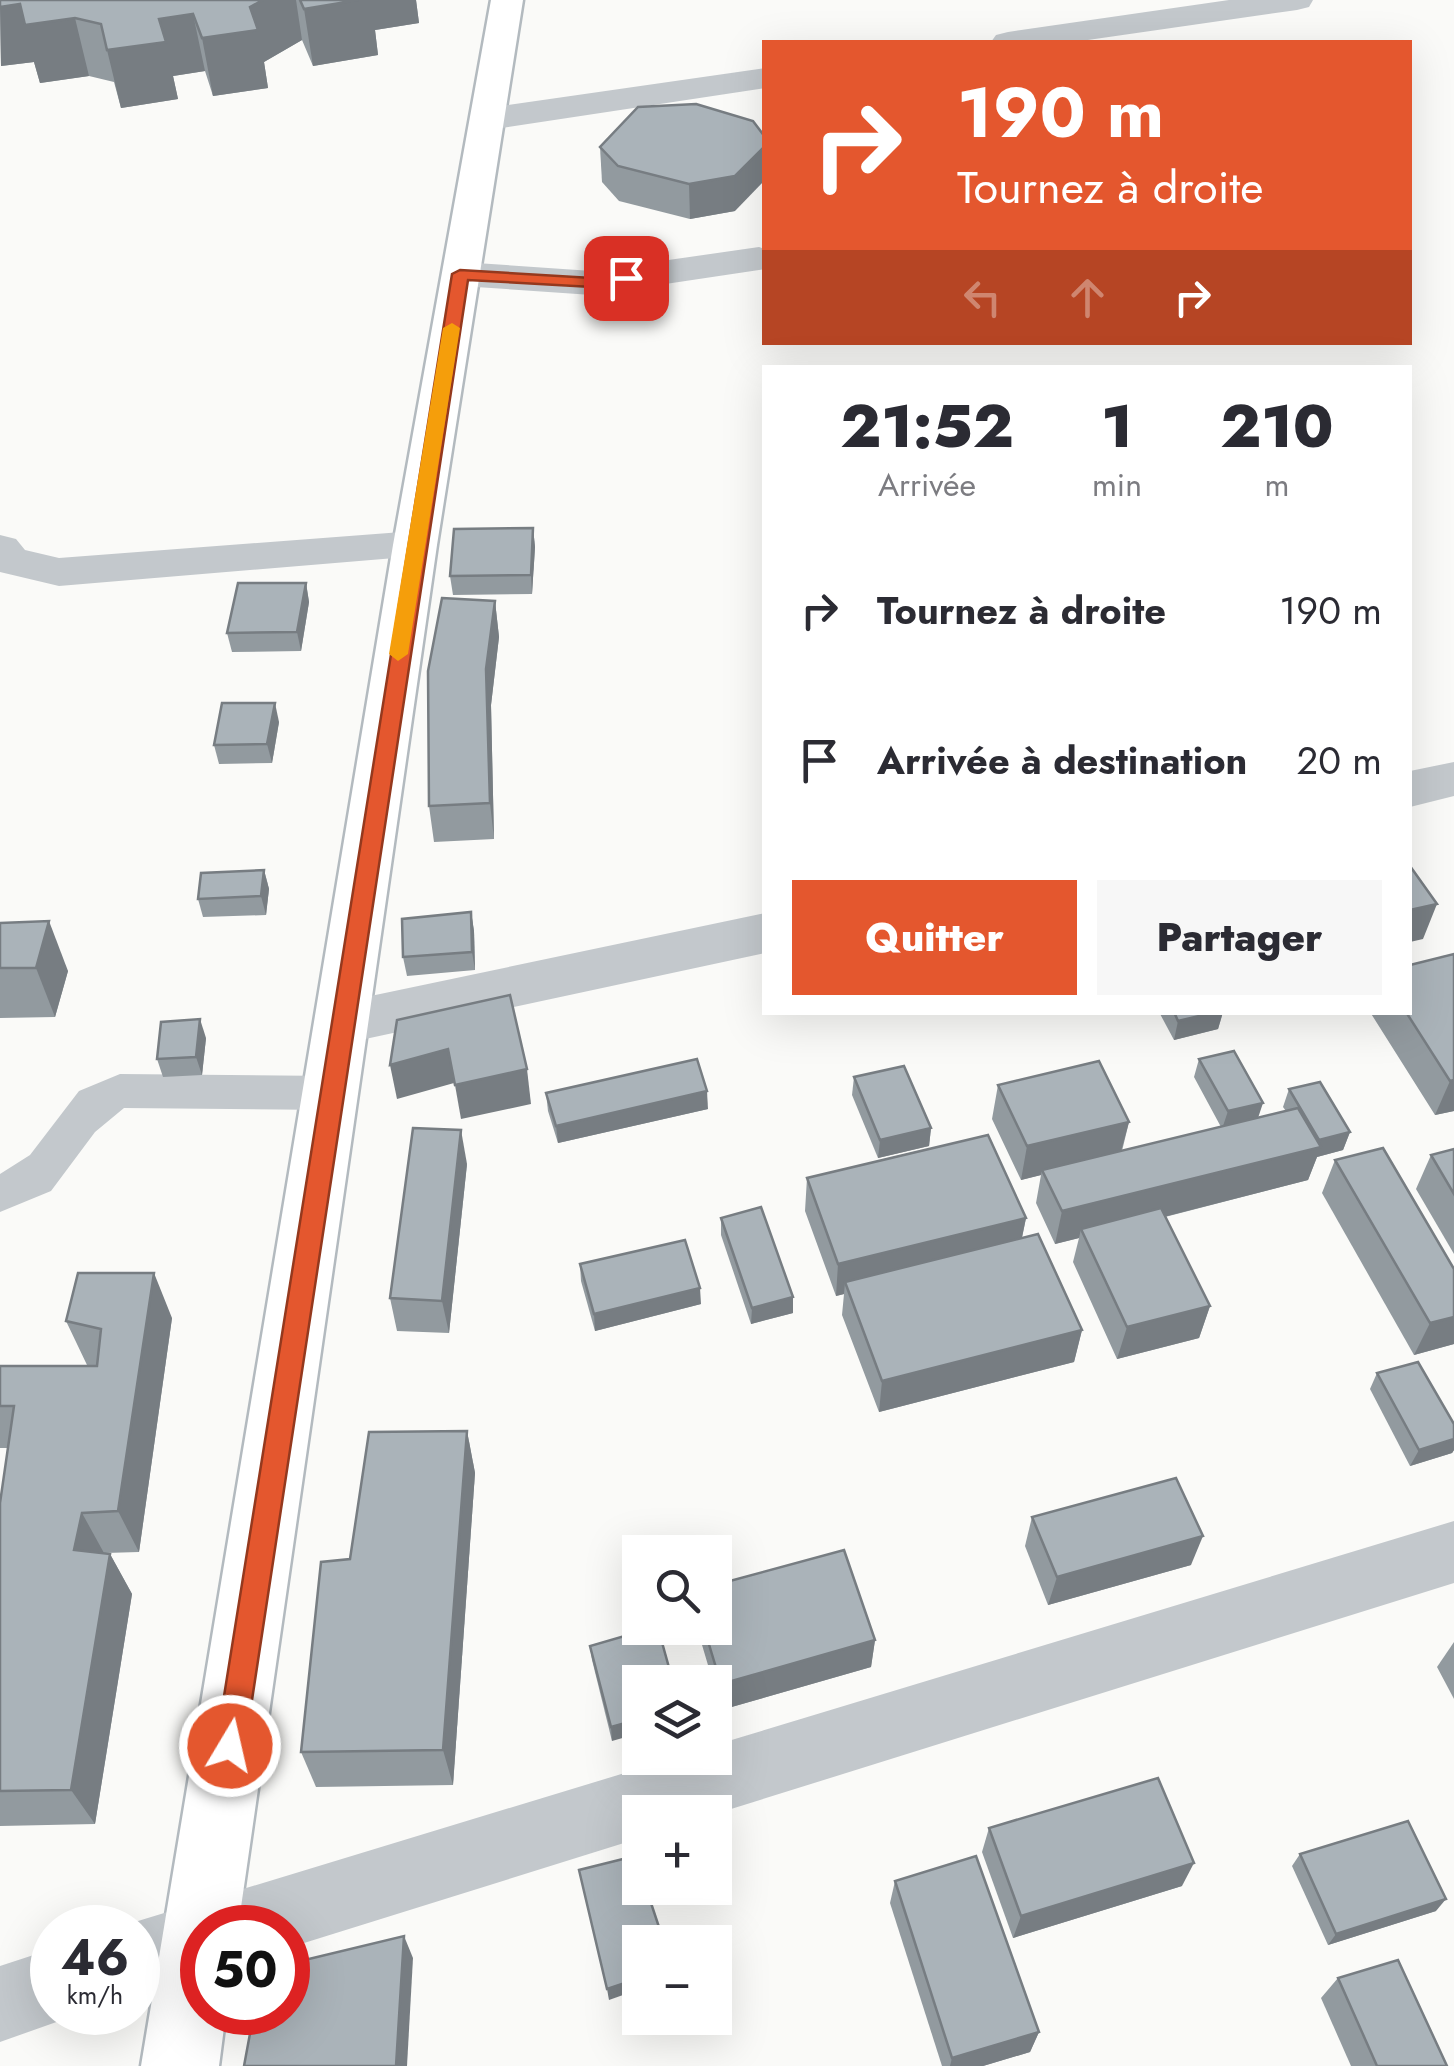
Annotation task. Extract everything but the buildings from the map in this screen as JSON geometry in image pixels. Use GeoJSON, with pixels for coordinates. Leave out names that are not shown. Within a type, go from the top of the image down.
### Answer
{"type":"FeatureCollection","features":[{"type":"Feature","properties":{"kind":"main road"},"geometry":{"type":"LineString","coordinates":[[199,1905],[332,1093],[415,545],[507,0]]}},
{"type":"Feature","properties":{"kind":"main road"},"geometry":{"type":"LineString","coordinates":[[180,2066],[183,2035]]}},
{"type":"Feature","properties":{"kind":"street"},"geometry":{"type":"LineString","coordinates":[[1025,31],[1297,0]]}},
{"type":"Feature","properties":{"kind":"street"},"geometry":{"type":"LineString","coordinates":[[488,119],[762,78]]}},
{"type":"Feature","properties":{"kind":"street"},"geometry":{"type":"LineString","coordinates":[[460,274],[592,282],[758,259]]}},
{"type":"Feature","properties":{"kind":"street"},"geometry":{"type":"LineString","coordinates":[[0,579],[415,545]]}},
{"type":"Feature","properties":{"kind":"street"},"geometry":{"type":"LineString","coordinates":[[0,549],[10,560],[59,572]]}},
{"type":"Feature","properties":{"kind":"street"},"geometry":{"type":"LineString","coordinates":[[1412,789],[1454,779]]}},
{"type":"Feature","properties":{"kind":"street"},"geometry":{"type":"LineString","coordinates":[[342,1023],[762,933]]}},
{"type":"Feature","properties":{"kind":"street"},"geometry":{"type":"LineString","coordinates":[[307,1905],[1454,1552]]}},
{"type":"Feature","properties":{"kind":"street"},"geometry":{"type":"LineString","coordinates":[[0,2004],[30,1994]]}},
{"type":"Feature","properties":{"kind":"lane"},"geometry":{"type":"LineString","coordinates":[[0,1193],[18,1189],[50,1168],[92,1105],[120,1091],[332,1093]]}},
{"type":"Feature","properties":{"kind":"slow traffic"},"geometry":{"type":"LineString","coordinates":[[398,654],[452,328]]}},
{"type":"Feature","properties":{"kind":"route"},"geometry":{"type":"LineString","coordinates":[[230,1746],[460,274],[592,282],[626,278]]}}]}
